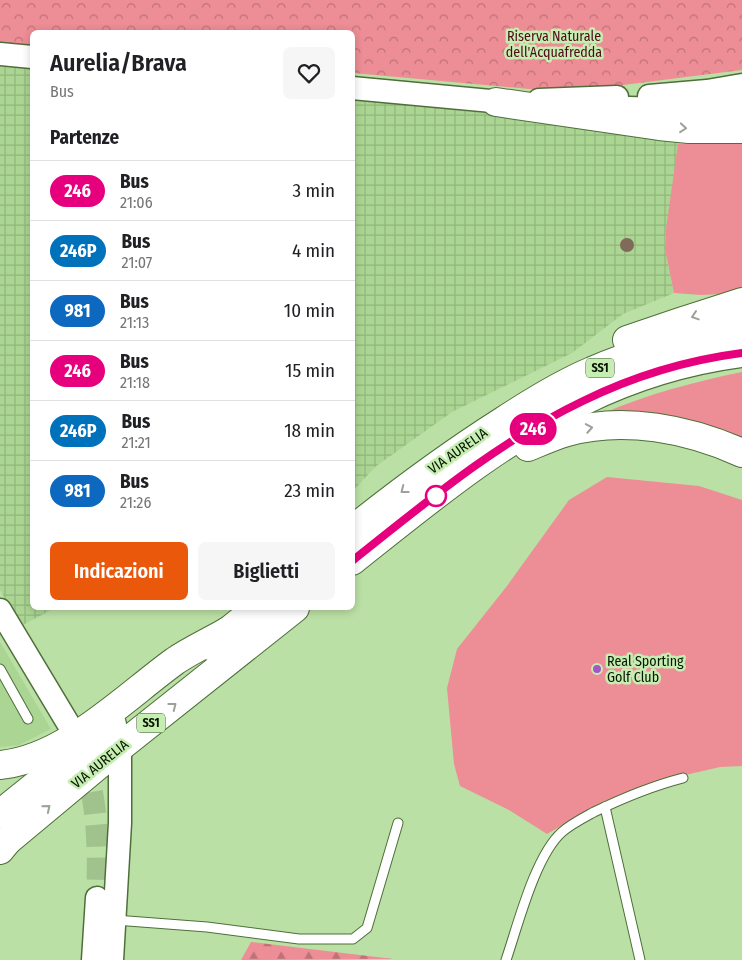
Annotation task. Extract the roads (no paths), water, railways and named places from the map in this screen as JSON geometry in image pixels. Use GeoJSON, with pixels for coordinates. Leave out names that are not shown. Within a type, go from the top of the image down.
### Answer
{"type":"FeatureCollection","features":[{"type":"Feature","properties":{"kind":"highway"},"geometry":{"type":"LineString","coordinates":[[496,102],[658,126],[698,129],[742,129]]}},
{"type":"Feature","properties":{"kind":"highway"},"geometry":{"type":"LineString","coordinates":[[472,440],[519,398],[557,372],[651,331],[742,302]]}},
{"type":"Feature","properties":{"kind":"highway","name":"VIA AURELIA"},"geometry":{"type":"LineString","coordinates":[[355,528],[472,440],[550,391],[593,370],[663,347],[742,329]]}},
{"type":"Feature","properties":{"kind":"highway","name":"VIA AURELIA"},"geometry":{"type":"LineString","coordinates":[[355,559],[506,445],[582,401],[643,377],[742,352]]}},
{"type":"Feature","properties":{"kind":"highway"},"geometry":{"type":"LineString","coordinates":[[448,487],[525,448],[567,432],[598,426],[619,425],[668,430],[723,444],[742,453]]}},
{"type":"Feature","properties":{"kind":"highway","name":"VIA AURELIA"},"geometry":{"type":"LineString","coordinates":[[0,814],[254,610]]}},
{"type":"Feature","properties":{"kind":"highway","name":"VIA AURELIA"},"geometry":{"type":"LineString","coordinates":[[3,846],[120,748],[292,610]]}},
{"type":"Feature","properties":{"kind":"highway"},"geometry":{"type":"LineString","coordinates":[[0,765],[40,755],[66,742],[177,660],[228,631]]}},
{"type":"Feature","properties":{"kind":"street"},"geometry":{"type":"LineString","coordinates":[[0,54],[30,57]]}},
{"type":"Feature","properties":{"kind":"street"},"geometry":{"type":"LineString","coordinates":[[496,102],[659,96],[742,85]]}},
{"type":"Feature","properties":{"kind":"street"},"geometry":{"type":"LineString","coordinates":[[355,88],[496,102],[669,110],[742,106]]}},
{"type":"Feature","properties":{"kind":"street"},"geometry":{"type":"LineString","coordinates":[[0,610],[69,725]]}},
{"type":"Feature","properties":{"kind":"street"},"geometry":{"type":"LineString","coordinates":[[112,960],[120,823],[120,748]]}},
{"type":"Feature","properties":{"kind":"street"},"geometry":{"type":"LineString","coordinates":[[92,960],[97,898]]}},
{"type":"Feature","properties":{"kind":"lane"},"geometry":{"type":"LineString","coordinates":[[0,669],[28,719]]}},
{"type":"Feature","properties":{"kind":"lane"},"geometry":{"type":"LineString","coordinates":[[506,960],[535,874],[548,851],[562,832],[604,807],[658,785],[683,778]]}},
{"type":"Feature","properties":{"kind":"lane"},"geometry":{"type":"LineString","coordinates":[[604,807],[640,960]]}},
{"type":"Feature","properties":{"kind":"lane"},"geometry":{"type":"LineString","coordinates":[[115,920],[207,927],[299,939],[353,939],[367,928],[398,823]]}},
{"type":"Feature","properties":{"kind":"tunnel"},"geometry":{"type":"LineString","coordinates":[[84,760],[95,811],[98,863],[97,898]]}},
{"type":"Feature","properties":{"kind":"place","name":"Real Sporting Golf Club"},"geometry":{"type":"Point","coordinates":[597,669]}},
{"type":"Feature","properties":{"kind":"park label","name":"Riserva Naturale dell'Acquafredda"},"geometry":{"type":"Point","coordinates":[554,44]}}]}
